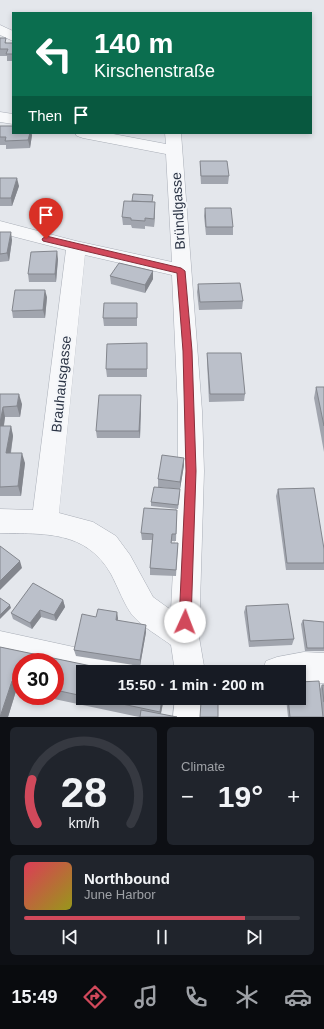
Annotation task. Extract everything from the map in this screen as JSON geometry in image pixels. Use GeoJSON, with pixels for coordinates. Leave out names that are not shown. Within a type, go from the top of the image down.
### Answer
{"type":"FeatureCollection","features":[{"type":"Feature","properties":{"kind":"street"},"geometry":{"type":"LineString","coordinates":[[0,30],[12,36]]}},
{"type":"Feature","properties":{"kind":"street"},"geometry":{"type":"LineString","coordinates":[[0,117],[12,119]]}},
{"type":"Feature","properties":{"kind":"street"},"geometry":{"type":"LineString","coordinates":[[92,134],[174,142]]}},
{"type":"Feature","properties":{"kind":"street","name":"Bründlgasse"},"geometry":{"type":"LineString","coordinates":[[174,142],[187,351],[191,471],[184,637],[189,665]]}},
{"type":"Feature","properties":{"kind":"street"},"geometry":{"type":"LineString","coordinates":[[0,227],[76,247],[181,271]]}},
{"type":"Feature","properties":{"kind":"street","name":"Brauhausgasse"},"geometry":{"type":"LineString","coordinates":[[45,522],[76,247]]}},
{"type":"Feature","properties":{"kind":"street"},"geometry":{"type":"LineString","coordinates":[[0,521],[45,522],[84,532],[106,545],[120,564],[143,607],[184,637]]}},
{"type":"Feature","properties":{"kind":"street"},"geometry":{"type":"LineString","coordinates":[[0,646],[88,665]]}},
{"type":"Feature","properties":{"kind":"street"},"geometry":{"type":"LineString","coordinates":[[306,667],[324,668]]}},
{"type":"Feature","properties":{"kind":"street"},"geometry":{"type":"LineString","coordinates":[[189,717],[190,705]]}},
{"type":"Feature","properties":{"kind":"building"},"geometry":{"type":"Polygon","coordinates":[[[0,38],[6,38],[5,43],[12,43],[12,54],[6,54],[8,49],[0,49],[0,38]]]}},
{"type":"Feature","properties":{"kind":"building"},"geometry":{"type":"Polygon","coordinates":[[[0,126],[12,126],[12,134],[30,134],[28,140],[5,141],[6,137],[0,137],[0,126]]]}},
{"type":"Feature","properties":{"kind":"building"},"geometry":{"type":"Polygon","coordinates":[[[200,161],[227,161],[229,176],[201,176],[200,161]]]}},
{"type":"Feature","properties":{"kind":"building"},"geometry":{"type":"Polygon","coordinates":[[[0,178],[17,178],[11,198],[0,198],[0,178]]]}},
{"type":"Feature","properties":{"kind":"building"},"geometry":{"type":"Polygon","coordinates":[[[133,194],[153,195],[152,202],[132,201],[133,194]]]}},
{"type":"Feature","properties":{"kind":"building"},"geometry":{"type":"Polygon","coordinates":[[[124,201],[155,202],[154,219],[145,218],[145,221],[131,220],[131,218],[122,217],[124,201]]]}},
{"type":"Feature","properties":{"kind":"building"},"geometry":{"type":"Polygon","coordinates":[[[205,208],[231,208],[233,227],[206,227],[205,208]]]}},
{"type":"Feature","properties":{"kind":"building"},"geometry":{"type":"Polygon","coordinates":[[[0,232],[11,232],[7,253],[0,254],[0,232]]]}},
{"type":"Feature","properties":{"kind":"building"},"geometry":{"type":"Polygon","coordinates":[[[57,251],[55,274],[28,274],[31,252],[57,251]]]}},
{"type":"Feature","properties":{"kind":"building"},"geometry":{"type":"Polygon","coordinates":[[[119,263],[153,271],[145,285],[110,276],[119,263]]]}},
{"type":"Feature","properties":{"kind":"building"},"geometry":{"type":"Polygon","coordinates":[[[240,283],[243,301],[200,302],[198,284],[240,283]]]}},
{"type":"Feature","properties":{"kind":"building"},"geometry":{"type":"Polygon","coordinates":[[[15,290],[45,290],[43,310],[12,311],[15,290]]]}},
{"type":"Feature","properties":{"kind":"building"},"geometry":{"type":"Polygon","coordinates":[[[104,303],[137,303],[137,318],[103,318],[104,303]]]}},
{"type":"Feature","properties":{"kind":"building"},"geometry":{"type":"Polygon","coordinates":[[[147,343],[147,369],[106,369],[107,344],[147,343]]]}},
{"type":"Feature","properties":{"kind":"building"},"geometry":{"type":"Polygon","coordinates":[[[207,353],[241,353],[245,394],[210,394],[207,353]]]}},
{"type":"Feature","properties":{"kind":"building"},"geometry":{"type":"Polygon","coordinates":[[[316,387],[324,387],[324,426],[316,387]]]}},
{"type":"Feature","properties":{"kind":"building"},"geometry":{"type":"Polygon","coordinates":[[[0,394],[19,394],[17,406],[3,407],[0,423],[0,394]]]}},
{"type":"Feature","properties":{"kind":"building"},"geometry":{"type":"Polygon","coordinates":[[[99,395],[141,395],[139,431],[96,431],[99,395]]]}},
{"type":"Feature","properties":{"kind":"building"},"geometry":{"type":"Polygon","coordinates":[[[0,426],[11,426],[6,453],[22,453],[18,486],[0,487],[0,426]]]}},
{"type":"Feature","properties":{"kind":"building"},"geometry":{"type":"Polygon","coordinates":[[[162,455],[184,458],[180,482],[158,479],[162,455]]]}},
{"type":"Feature","properties":{"kind":"building"},"geometry":{"type":"Polygon","coordinates":[[[154,487],[180,489],[178,505],[151,502],[154,487]]]}},
{"type":"Feature","properties":{"kind":"building"},"geometry":{"type":"Polygon","coordinates":[[[314,488],[324,549],[324,563],[287,563],[278,489],[314,488]]]}},
{"type":"Feature","properties":{"kind":"building"},"geometry":{"type":"Polygon","coordinates":[[[144,508],[177,510],[176,534],[172,534],[171,543],[178,543],[176,570],[150,568],[153,534],[141,533],[144,508]]]}},
{"type":"Feature","properties":{"kind":"building"},"geometry":{"type":"Polygon","coordinates":[[[0,546],[20,561],[0,581],[0,546]]]}},
{"type":"Feature","properties":{"kind":"building"},"geometry":{"type":"Polygon","coordinates":[[[33,583],[63,600],[54,615],[40,610],[30,623],[11,613],[33,583]]]}},
{"type":"Feature","properties":{"kind":"building"},"geometry":{"type":"Polygon","coordinates":[[[0,598],[10,605],[0,615],[0,598]]]}},
{"type":"Feature","properties":{"kind":"building"},"geometry":{"type":"Polygon","coordinates":[[[288,604],[294,639],[250,641],[246,606],[288,604]]]}},
{"type":"Feature","properties":{"kind":"building"},"geometry":{"type":"Polygon","coordinates":[[[98,609],[117,612],[116,620],[146,625],[140,660],[74,650],[82,614],[96,617],[98,609]]]}},
{"type":"Feature","properties":{"kind":"building"},"geometry":{"type":"Polygon","coordinates":[[[303,620],[324,622],[324,648],[307,648],[303,620]]]}},
{"type":"Feature","properties":{"kind":"building"},"geometry":{"type":"Polygon","coordinates":[[[0,647],[29,653],[12,653],[12,681],[0,717],[0,647]]]}},
{"type":"Feature","properties":{"kind":"building"},"geometry":{"type":"Polygon","coordinates":[[[64,660],[86,665],[76,665],[76,694],[64,692],[64,660]]]}},
{"type":"Feature","properties":{"kind":"building"},"geometry":{"type":"Polygon","coordinates":[[[319,681],[323,717],[290,717],[289,705],[306,705],[306,682],[319,681]]]}},
{"type":"Feature","properties":{"kind":"building"},"geometry":{"type":"Polygon","coordinates":[[[322,685],[324,685],[324,702],[322,685]]]}},
{"type":"Feature","properties":{"kind":"building"},"geometry":{"type":"Polygon","coordinates":[[[127,705],[161,705],[160,712],[127,705]]]}},
{"type":"Feature","properties":{"kind":"building"},"geometry":{"type":"Polygon","coordinates":[[[201,705],[218,705],[218,717],[200,717],[201,705]]]}},
{"type":"Feature","properties":{"kind":"building"},"geometry":{"type":"Polygon","coordinates":[[[141,710],[177,717],[140,717],[141,710]]]}},
{"type":"Feature","properties":{"kind":"route"},"geometry":{"type":"LineString","coordinates":[[46,239],[181,271],[190,411],[191,471],[185,622]]}}]}
